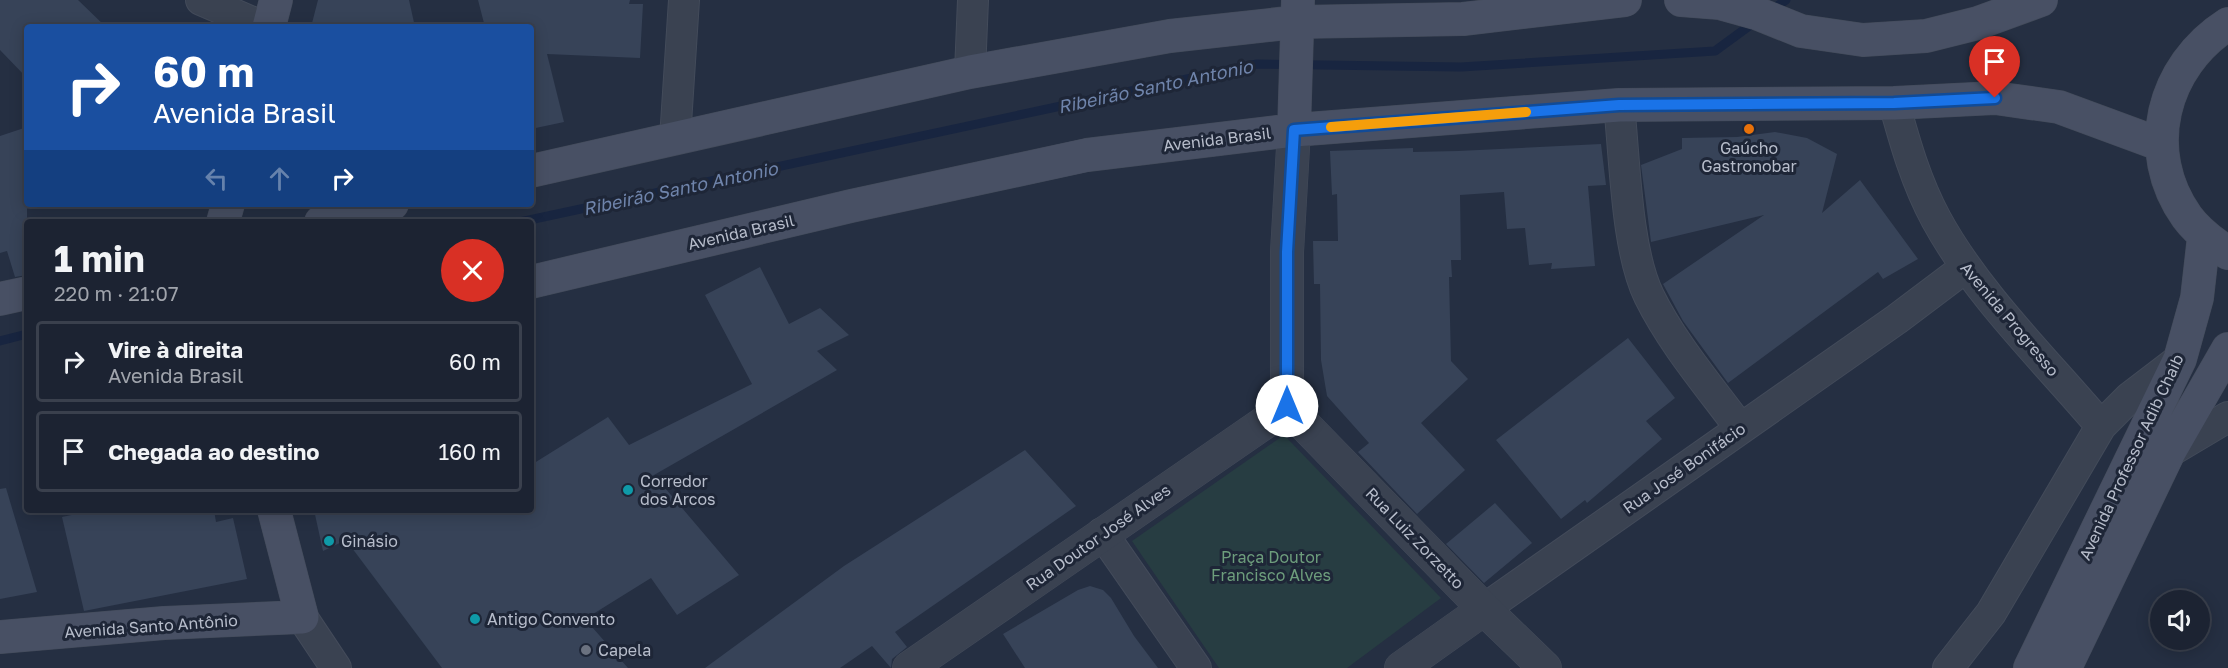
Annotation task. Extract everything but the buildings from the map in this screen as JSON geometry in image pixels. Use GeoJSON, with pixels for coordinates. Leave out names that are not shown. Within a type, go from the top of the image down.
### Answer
{"type":"FeatureCollection","features":[{"type":"Feature","properties":{"kind":"main road"},"geometry":{"type":"LineString","coordinates":[[270,24],[276,0]]}},
{"type":"Feature","properties":{"kind":"main road"},"geometry":{"type":"LineString","coordinates":[[534,170],[970,72],[1170,36],[1297,20],[1463,19],[1625,0]]}},
{"type":"Feature","properties":{"kind":"main road"},"geometry":{"type":"LineString","coordinates":[[1681,0],[1720,3],[1756,13],[1801,31],[1863,40],[1926,36],[1978,23],[2041,0]]}},
{"type":"Feature","properties":{"kind":"main road"},"geometry":{"type":"LineString","coordinates":[[1294,117],[1297,20]]}},
{"type":"Feature","properties":{"kind":"main road"},"geometry":{"type":"LineString","coordinates":[[2216,245],[2187,217],[2174,195],[2166,171],[2162,145],[2166,105],[2181,68],[2207,37],[2228,24]]}},
{"type":"Feature","properties":{"kind":"main road","name":"Avenida Brasil"},"geometry":{"type":"LineString","coordinates":[[534,281],[851,206],[1087,155],[1294,117],[1619,105],[1894,103],[1995,98],[2058,107],[2162,145]]}},
{"type":"Feature","properties":{"kind":"main road"},"geometry":{"type":"LineString","coordinates":[[333,219],[380,207]]}},
{"type":"Feature","properties":{"kind":"main road","name":"Avenida Professor Adib Chaib"},"geometry":{"type":"LineString","coordinates":[[2030,668],[2180,359],[2197,298],[2216,245]]}},
{"type":"Feature","properties":{"kind":"main road"},"geometry":{"type":"LineString","coordinates":[[0,299],[24,294]]}},
{"type":"Feature","properties":{"kind":"main road","name":"Avenida Professor Adib Chaib"},"geometry":{"type":"LineString","coordinates":[[2065,668],[2169,452],[2228,349]]}},
{"type":"Feature","properties":{"kind":"main road"},"geometry":{"type":"LineString","coordinates":[[275,513],[302,617]]}},
{"type":"Feature","properties":{"kind":"main road","name":"Avenida Santo Antônio"},"geometry":{"type":"LineString","coordinates":[[0,637],[164,623],[302,617]]}},
{"type":"Feature","properties":{"kind":"street"},"geometry":{"type":"LineString","coordinates":[[201,0],[257,24]]}},
{"type":"Feature","properties":{"kind":"street"},"geometry":{"type":"LineString","coordinates":[[675,139],[684,0]]}},
{"type":"Feature","properties":{"kind":"street"},"geometry":{"type":"LineString","coordinates":[[970,72],[973,0]]}},
{"type":"Feature","properties":{"kind":"street","name":"Avenida Progresso"},"geometry":{"type":"LineString","coordinates":[[1894,103],[1916,176],[1936,219],[1966,267],[2100,426]]}},
{"type":"Feature","properties":{"kind":"street"},"geometry":{"type":"LineString","coordinates":[[1619,105],[1635,255],[1648,295],[1676,341],[1740,429]]}},
{"type":"Feature","properties":{"kind":"street"},"geometry":{"type":"LineString","coordinates":[[1287,406],[1287,252],[1294,117]]}},
{"type":"Feature","properties":{"kind":"street","name":"Rua José Bonifácio"},"geometry":{"type":"LineString","coordinates":[[1401,668],[1897,319],[1966,267]]}},
{"type":"Feature","properties":{"kind":"street"},"geometry":{"type":"LineString","coordinates":[[1948,668],[1991,613],[2100,426],[2129,398],[2180,359]]}},
{"type":"Feature","properties":{"kind":"street","name":"Rua Doutor José Alves"},"geometry":{"type":"LineString","coordinates":[[909,668],[1287,406]]}},
{"type":"Feature","properties":{"kind":"street","name":"Rua Luiz Zorzetto"},"geometry":{"type":"LineString","coordinates":[[1287,406],[1545,668]]}},
{"type":"Feature","properties":{"kind":"street"},"geometry":{"type":"LineString","coordinates":[[2169,452],[2228,417]]}},
{"type":"Feature","properties":{"kind":"street"},"geometry":{"type":"LineString","coordinates":[[1102,533],[1196,668]]}},
{"type":"Feature","properties":{"kind":"street"},"geometry":{"type":"LineString","coordinates":[[302,617],[336,668]]}},
{"type":"Feature","properties":{"kind":"green space","name":"Praça Doutor Francisco Alves"},"geometry":{"type":"Polygon","coordinates":[[[1284,435],[1441,598],[1347,668],[1219,668],[1132,541],[1284,435]]]}},
{"type":"Feature","properties":{"kind":"waterway","name":"Ribeirão Santo Antonio"},"geometry":{"type":"LineString","coordinates":[[1770,11],[1786,0]]}},
{"type":"Feature","properties":{"kind":"waterway","name":"Ribeirão Santo Antonio"},"geometry":{"type":"LineString","coordinates":[[534,219],[1257,64],[1461,67],[1715,51],[1756,21]]}},
{"type":"Feature","properties":{"kind":"waterway","name":"Ribeirão Santo Antonio"},"geometry":{"type":"LineString","coordinates":[[0,341],[24,335]]}},
{"type":"Feature","properties":{"kind":"slow traffic"},"geometry":{"type":"LineString","coordinates":[[1331,127],[1526,112]]}},
{"type":"Feature","properties":{"kind":"place","name":"Gaúcho Gastronobar"},"geometry":{"type":"Point","coordinates":[1749,129]}},
{"type":"Feature","properties":{"kind":"place","name":"Corredor dos Arcos"},"geometry":{"type":"Point","coordinates":[628,490]}},
{"type":"Feature","properties":{"kind":"place","name":"Ginásio"},"geometry":{"type":"Point","coordinates":[329,541]}},
{"type":"Feature","properties":{"kind":"place","name":"Antigo Convento"},"geometry":{"type":"Point","coordinates":[475,619]}},
{"type":"Feature","properties":{"kind":"place","name":"Capela"},"geometry":{"type":"Point","coordinates":[586,650]}},
{"type":"Feature","properties":{"kind":"route"},"geometry":{"type":"LineString","coordinates":[[1287,406],[1287,252],[1294,130],[1619,105],[1894,103],[1995,98]]}}]}
